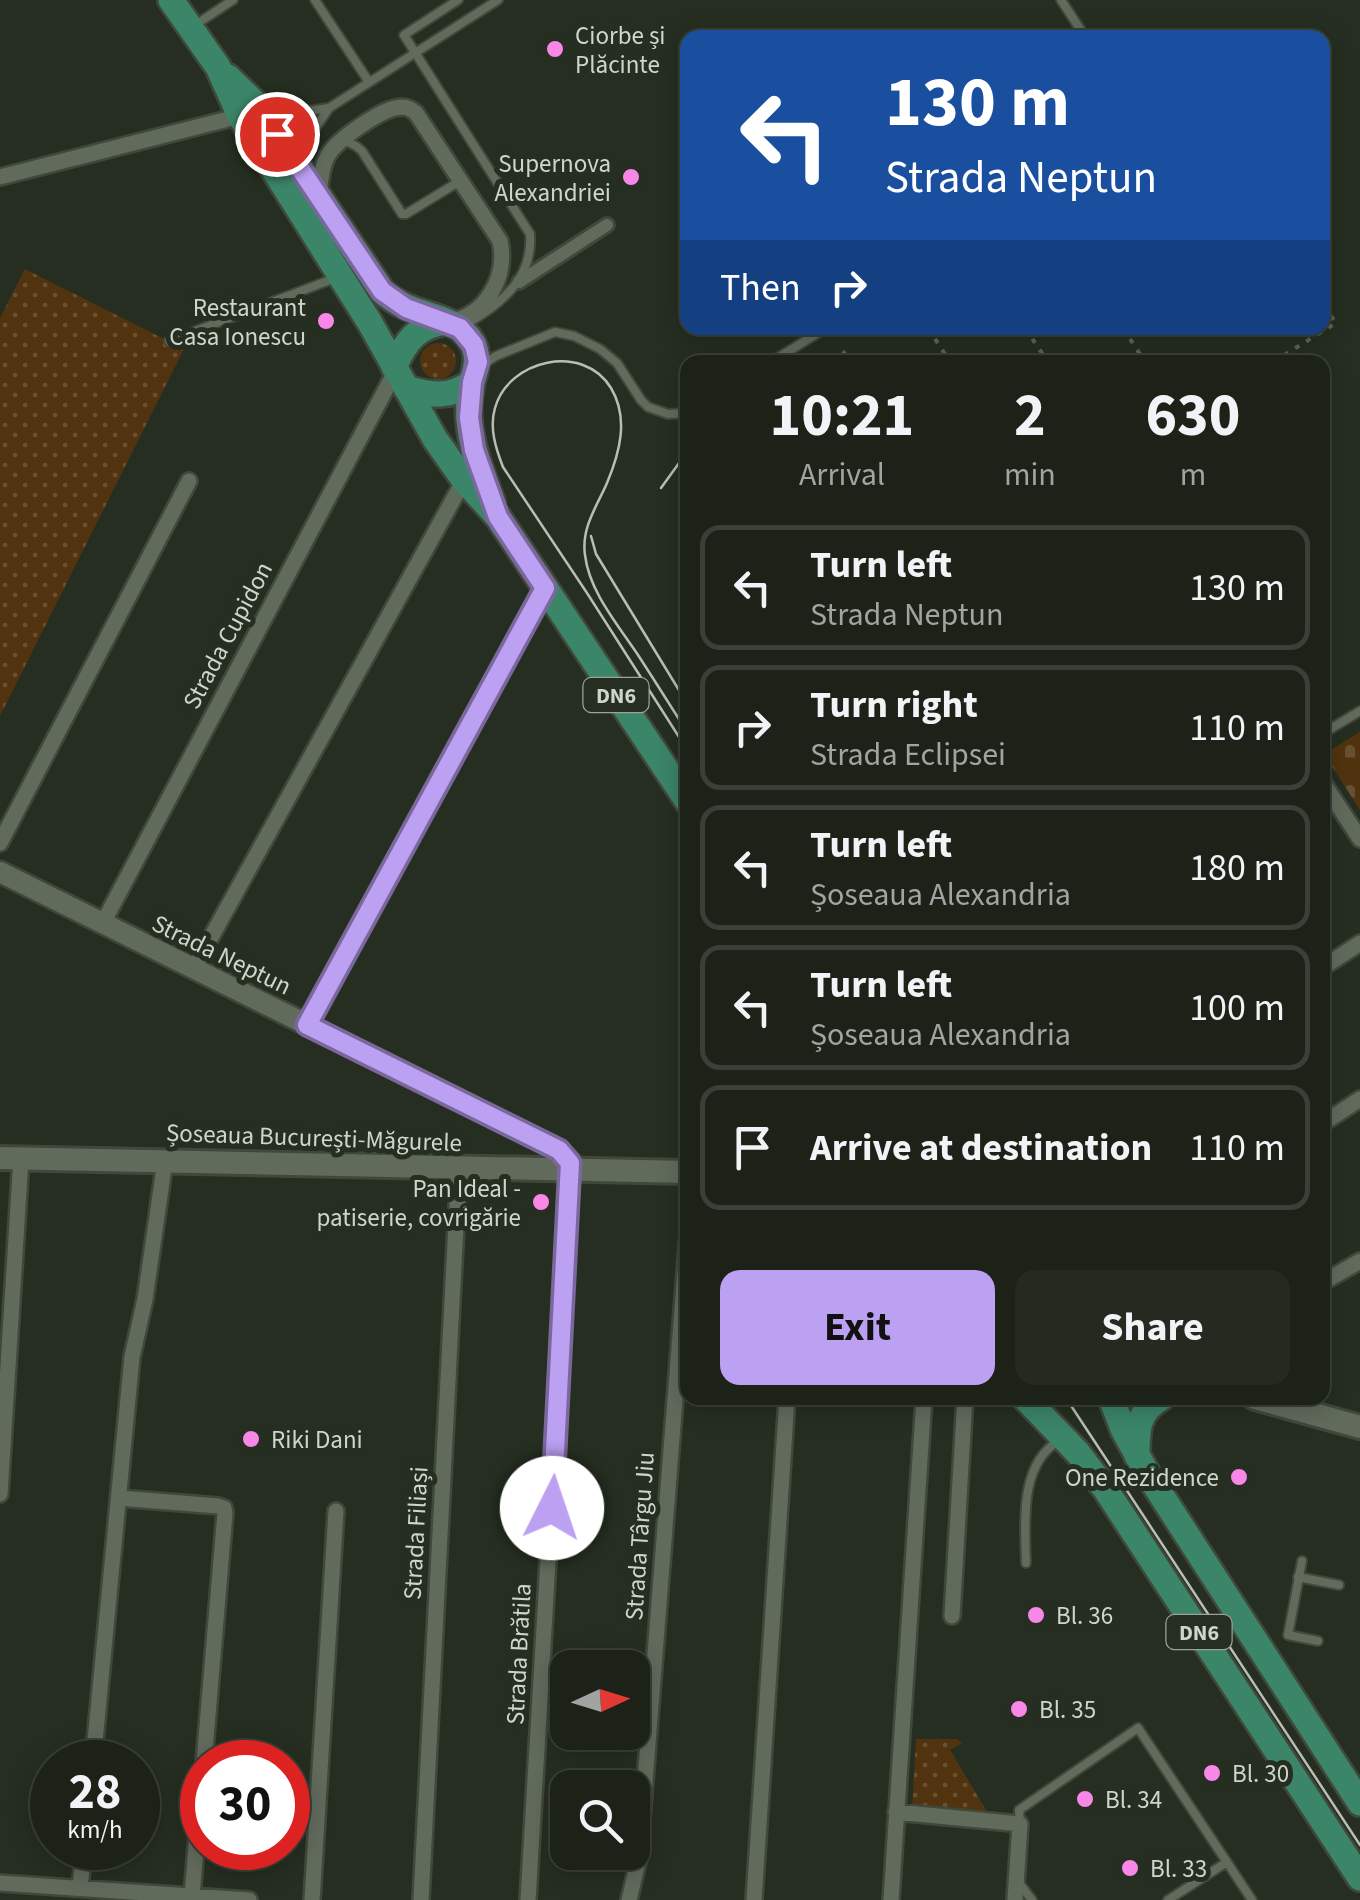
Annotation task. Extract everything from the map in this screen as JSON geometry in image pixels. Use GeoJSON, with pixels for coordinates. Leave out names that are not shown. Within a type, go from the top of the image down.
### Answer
{"type":"FeatureCollection","features":[{"type":"Feature","properties":{"kind":"main road","name":"DN6"},"geometry":{"type":"LineString","coordinates":[[171,0],[249,111],[302,172],[374,280],[390,298],[454,325],[474,345],[478,362],[469,418],[474,450],[498,517]]}},
{"type":"Feature","properties":{"kind":"main road","name":"DN6"},"geometry":{"type":"LineString","coordinates":[[249,111],[434,439],[498,517],[680,790]]}},
{"type":"Feature","properties":{"kind":"main road"},"geometry":{"type":"LineString","coordinates":[[454,325],[418,330],[404,347],[399,375],[425,394],[447,395],[462,390],[474,377]]}},
{"type":"Feature","properties":{"kind":"main road","name":"Șoseaua București-Măgurele"},"geometry":{"type":"LineString","coordinates":[[10,1158],[680,1172]]}},
{"type":"Feature","properties":{"kind":"main road","name":"DN6"},"geometry":{"type":"LineString","coordinates":[[1032,1405],[1092,1470],[1120,1510],[1360,1878]]}},
{"type":"Feature","properties":{"kind":"main road","name":"DN6"},"geometry":{"type":"LineString","coordinates":[[1113,1405],[1137,1456],[1360,1803]]}},
{"type":"Feature","properties":{"kind":"main road"},"geometry":{"type":"LineString","coordinates":[[1137,1456],[1142,1413],[1152,1405]]}},
{"type":"Feature","properties":{"kind":"main road"},"geometry":{"type":"LineString","coordinates":[[1280,1405],[1360,1426]]}},
{"type":"Feature","properties":{"kind":"street"},"geometry":{"type":"LineString","coordinates":[[319,198],[324,164],[332,148],[388,110],[402,107],[416,113],[500,241],[503,262],[498,283],[484,301],[454,325]]}},
{"type":"Feature","properties":{"kind":"street"},"geometry":{"type":"LineString","coordinates":[[0,177],[249,111]]}},
{"type":"Feature","properties":{"kind":"street"},"geometry":{"type":"LineString","coordinates":[[519,282],[607,225]]}},
{"type":"Feature","properties":{"kind":"street","name":"Strada Cupidon"},"geometry":{"type":"LineString","coordinates":[[102,923],[399,375]]}},
{"type":"Feature","properties":{"kind":"street"},"geometry":{"type":"LineString","coordinates":[[194,968],[464,480]]}},
{"type":"Feature","properties":{"kind":"street"},"geometry":{"type":"LineString","coordinates":[[0,843],[189,481]]}},
{"type":"Feature","properties":{"kind":"street"},"geometry":{"type":"LineString","coordinates":[[307,1025],[545,588]]}},
{"type":"Feature","properties":{"kind":"street"},"geometry":{"type":"LineString","coordinates":[[1330,793],[1360,839]]}},
{"type":"Feature","properties":{"kind":"street","name":"Strada Neptun"},"geometry":{"type":"LineString","coordinates":[[0,872],[559,1150],[572,1171]]}},
{"type":"Feature","properties":{"kind":"street"},"geometry":{"type":"LineString","coordinates":[[1330,963],[1360,944]]}},
{"type":"Feature","properties":{"kind":"street"},"geometry":{"type":"LineString","coordinates":[[1330,1119],[1360,1099]]}},
{"type":"Feature","properties":{"kind":"street"},"geometry":{"type":"LineString","coordinates":[[0,1494],[10,1158]]}},
{"type":"Feature","properties":{"kind":"street"},"geometry":{"type":"LineString","coordinates":[[94,1740],[132,1356],[145,1299],[165,1160]]}},
{"type":"Feature","properties":{"kind":"street","name":"Strada Filiași"},"geometry":{"type":"LineString","coordinates":[[421,1900],[459,1168]]}},
{"type":"Feature","properties":{"kind":"street","name":"Strada Brătila"},"geometry":{"type":"LineString","coordinates":[[528,1900],[572,1171]]}},
{"type":"Feature","properties":{"kind":"street"},"geometry":{"type":"LineString","coordinates":[[1330,1278],[1360,1261]]}},
{"type":"Feature","properties":{"kind":"street","name":"Strada Târgu Jiu"},"geometry":{"type":"LineString","coordinates":[[629,1900],[639,1858],[680,1336]]}},
{"type":"Feature","properties":{"kind":"street"},"geometry":{"type":"LineString","coordinates":[[754,1900],[788,1405]]}},
{"type":"Feature","properties":{"kind":"street"},"geometry":{"type":"LineString","coordinates":[[891,1900],[924,1405]]}},
{"type":"Feature","properties":{"kind":"street"},"geometry":{"type":"LineString","coordinates":[[952,1616],[966,1405]]}},
{"type":"Feature","properties":{"kind":"street"},"geometry":{"type":"LineString","coordinates":[[118,1498],[218,1506],[226,1513],[206,1740]]}},
{"type":"Feature","properties":{"kind":"street"},"geometry":{"type":"LineString","coordinates":[[312,1900],[336,1511]]}},
{"type":"Feature","properties":{"kind":"street"},"geometry":{"type":"LineString","coordinates":[[896,1812],[1020,1824],[1015,1900]]}},
{"type":"Feature","properties":{"kind":"street"},"geometry":{"type":"LineString","coordinates":[[80,1888],[82,1870]]}},
{"type":"Feature","properties":{"kind":"street"},"geometry":{"type":"LineString","coordinates":[[192,1896],[194,1870]]}},
{"type":"Feature","properties":{"kind":"street"},"geometry":{"type":"LineString","coordinates":[[0,1883],[248,1900]]}},
{"type":"Feature","properties":{"kind":"lane"},"geometry":{"type":"LineString","coordinates":[[191,28],[233,0]]}},
{"type":"Feature","properties":{"kind":"lane"},"geometry":{"type":"LineString","coordinates":[[316,0],[369,82]]}},
{"type":"Feature","properties":{"kind":"lane"},"geometry":{"type":"LineString","coordinates":[[454,325],[492,308],[519,282],[529,259],[530,234],[404,35],[458,0]]}},
{"type":"Feature","properties":{"kind":"lane"},"geometry":{"type":"LineString","coordinates":[[302,172],[307,145],[330,108],[498,0]]}},
{"type":"Feature","properties":{"kind":"lane"},"geometry":{"type":"LineString","coordinates":[[1061,0],[1081,30]]}},
{"type":"Feature","properties":{"kind":"lane"},"geometry":{"type":"LineString","coordinates":[[249,111],[330,108]]}},
{"type":"Feature","properties":{"kind":"lane"},"geometry":{"type":"LineString","coordinates":[[342,140],[362,151],[402,214],[460,180]]}},
{"type":"Feature","properties":{"kind":"lane"},"geometry":{"type":"LineString","coordinates":[[169,342],[340,276]]}},
{"type":"Feature","properties":{"kind":"lane"},"geometry":{"type":"LineString","coordinates":[[474,377],[482,365],[496,356],[555,332],[600,349],[648,407],[680,413]]}},
{"type":"Feature","properties":{"kind":"lane"},"geometry":{"type":"LineString","coordinates":[[782,355],[815,335]]}},
{"type":"Feature","properties":{"kind":"lane"},"geometry":{"type":"LineString","coordinates":[[1330,729],[1360,711]]}},
{"type":"Feature","properties":{"kind":"lane"},"geometry":{"type":"LineString","coordinates":[[1026,1563],[1027,1495],[1044,1452],[1064,1438]]}},
{"type":"Feature","properties":{"kind":"lane"},"geometry":{"type":"LineString","coordinates":[[1302,1562],[1288,1634],[1318,1641]]}},
{"type":"Feature","properties":{"kind":"lane"},"geometry":{"type":"LineString","coordinates":[[1298,1577],[1338,1585]]}},
{"type":"Feature","properties":{"kind":"lane"},"geometry":{"type":"LineString","coordinates":[[1020,1824],[1019,1810],[1138,1728],[1252,1900]]}},
{"type":"Feature","properties":{"kind":"lane"},"geometry":{"type":"LineString","coordinates":[[1168,1900],[1227,1862]]}},
{"type":"Feature","properties":{"kind":"lane"},"geometry":{"type":"LineString","coordinates":[[1016,1879],[1032,1900]]}},
{"type":"Feature","properties":{"kind":"path"},"geometry":{"type":"LineString","coordinates":[[1285,355],[1318,335]]}},
{"type":"Feature","properties":{"kind":"path"},"geometry":{"type":"LineString","coordinates":[[843,351],[846,355]]}},
{"type":"Feature","properties":{"kind":"green space"},"geometry":{"type":"Polygon","coordinates":[[[25,269],[184,349],[0,716],[0,318],[25,269]]]}},
{"type":"Feature","properties":{"kind":"green space"},"geometry":{"type":"Polygon","coordinates":[[[438,343],[451,348],[456,361],[451,374],[438,379],[425,374],[420,361],[425,348],[438,343]]]}},
{"type":"Feature","properties":{"kind":"green space"},"geometry":{"type":"Polygon","coordinates":[[[1360,732],[1360,810],[1330,763],[1330,750],[1360,732]]]}},
{"type":"Feature","properties":{"kind":"green space"},"geometry":{"type":"Polygon","coordinates":[[[916,1739],[957,1739],[962,1743],[950,1750],[989,1815],[912,1810],[916,1739]]]}},
{"type":"Feature","properties":{"kind":"tram line"},"geometry":{"type":"LineString","coordinates":[[680,721],[606,607],[588,568],[584,545],[588,526],[619,447],[617,399],[599,374],[583,365],[565,361],[530,368],[503,391],[495,408],[493,431],[503,467],[680,738]]}},
{"type":"Feature","properties":{"kind":"tram line"},"geometry":{"type":"LineString","coordinates":[[661,488],[680,462]]}},
{"type":"Feature","properties":{"kind":"tram line"},"geometry":{"type":"LineString","coordinates":[[591,536],[596,554],[680,692]]}},
{"type":"Feature","properties":{"kind":"tram line"},"geometry":{"type":"LineString","coordinates":[[1071,1405],[1360,1845]]}},
{"type":"Feature","properties":{"kind":"place","name":"Ciorbe și Plăcinte"},"geometry":{"type":"Point","coordinates":[555,49]}},
{"type":"Feature","properties":{"kind":"place","name":"Supernova Alexandriei"},"geometry":{"type":"Point","coordinates":[631,177]}},
{"type":"Feature","properties":{"kind":"place","name":"Restaurant Casa Ionescu"},"geometry":{"type":"Point","coordinates":[326,321]}},
{"type":"Feature","properties":{"kind":"place","name":"Pan Ideal - patiserie, covrigărie"},"geometry":{"type":"Point","coordinates":[541,1202]}},
{"type":"Feature","properties":{"kind":"place","name":"Riki Dani"},"geometry":{"type":"Point","coordinates":[251,1439]}},
{"type":"Feature","properties":{"kind":"place","name":"One Rezidence"},"geometry":{"type":"Point","coordinates":[1239,1477]}},
{"type":"Feature","properties":{"kind":"place","name":"Bl. 36"},"geometry":{"type":"Point","coordinates":[1036,1615]}},
{"type":"Feature","properties":{"kind":"place","name":"Bl. 35"},"geometry":{"type":"Point","coordinates":[1019,1709]}},
{"type":"Feature","properties":{"kind":"place","name":"Bl. 30"},"geometry":{"type":"Point","coordinates":[1212,1773]}},
{"type":"Feature","properties":{"kind":"place","name":"Bl. 34"},"geometry":{"type":"Point","coordinates":[1085,1799]}},
{"type":"Feature","properties":{"kind":"place","name":"Bl. 33"},"geometry":{"type":"Point","coordinates":[1130,1868]}},
{"type":"Feature","properties":{"kind":"route"},"geometry":{"type":"LineString","coordinates":[[277,134],[382,291],[406,308],[460,328],[474,345],[478,362],[469,418],[474,450],[498,517],[545,588],[307,1025],[566,1155],[572,1171],[552,1508]]}}]}
